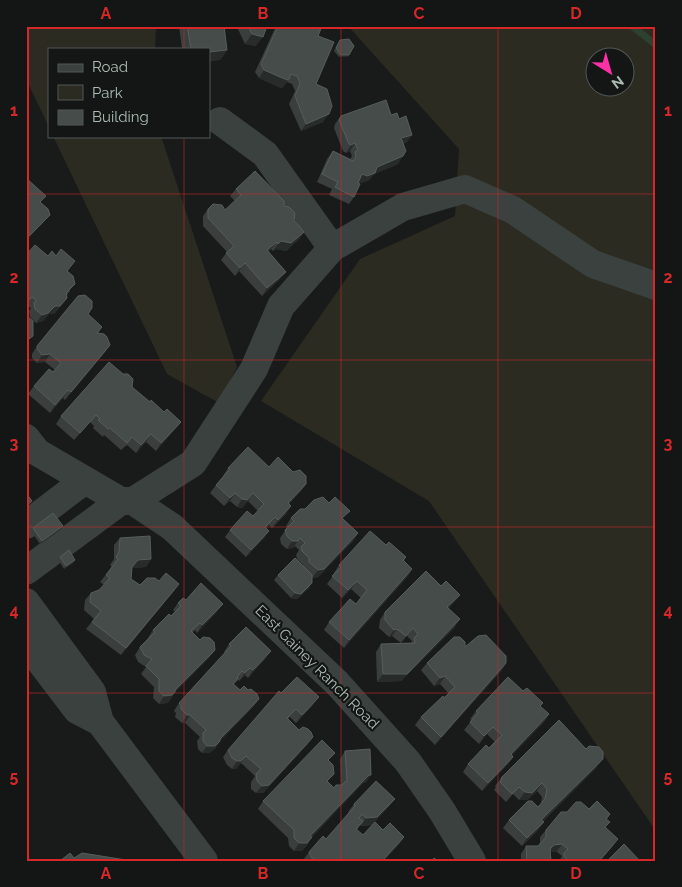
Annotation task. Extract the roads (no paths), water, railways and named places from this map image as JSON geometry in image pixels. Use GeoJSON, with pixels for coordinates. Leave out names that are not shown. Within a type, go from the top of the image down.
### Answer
{"type":"FeatureCollection","features":[{"type":"Feature","properties":{"kind":"street"},"geometry":{"type":"LineString","coordinates":[[220,121],[265,154],[332,248]]}},
{"type":"Feature","properties":{"kind":"street"},"geometry":{"type":"LineString","coordinates":[[26,570],[127,501],[193,463],[254,368],[281,306],[332,248],[403,208],[465,189],[512,210],[593,264],[656,286]]}},
{"type":"Feature","properties":{"kind":"street","name":"East Gainey Ranch Road"},"geometry":{"type":"LineString","coordinates":[[26,438],[37,452],[172,526],[369,717],[408,762],[442,811],[472,861]]}},
{"type":"Feature","properties":{"kind":"street"},"geometry":{"type":"LineString","coordinates":[[26,525],[85,480]]}},
{"type":"Feature","properties":{"kind":"street"},"geometry":{"type":"LineString","coordinates":[[26,602],[92,692],[100,722],[204,861]]}},
{"type":"Feature","properties":{"kind":"street"},"geometry":{"type":"LineString","coordinates":[[26,643],[77,710],[100,722]]}},
{"type":"Feature","properties":{"kind":"waterway"},"geometry":{"type":"LineString","coordinates":[[632,26],[656,45]]}}]}
